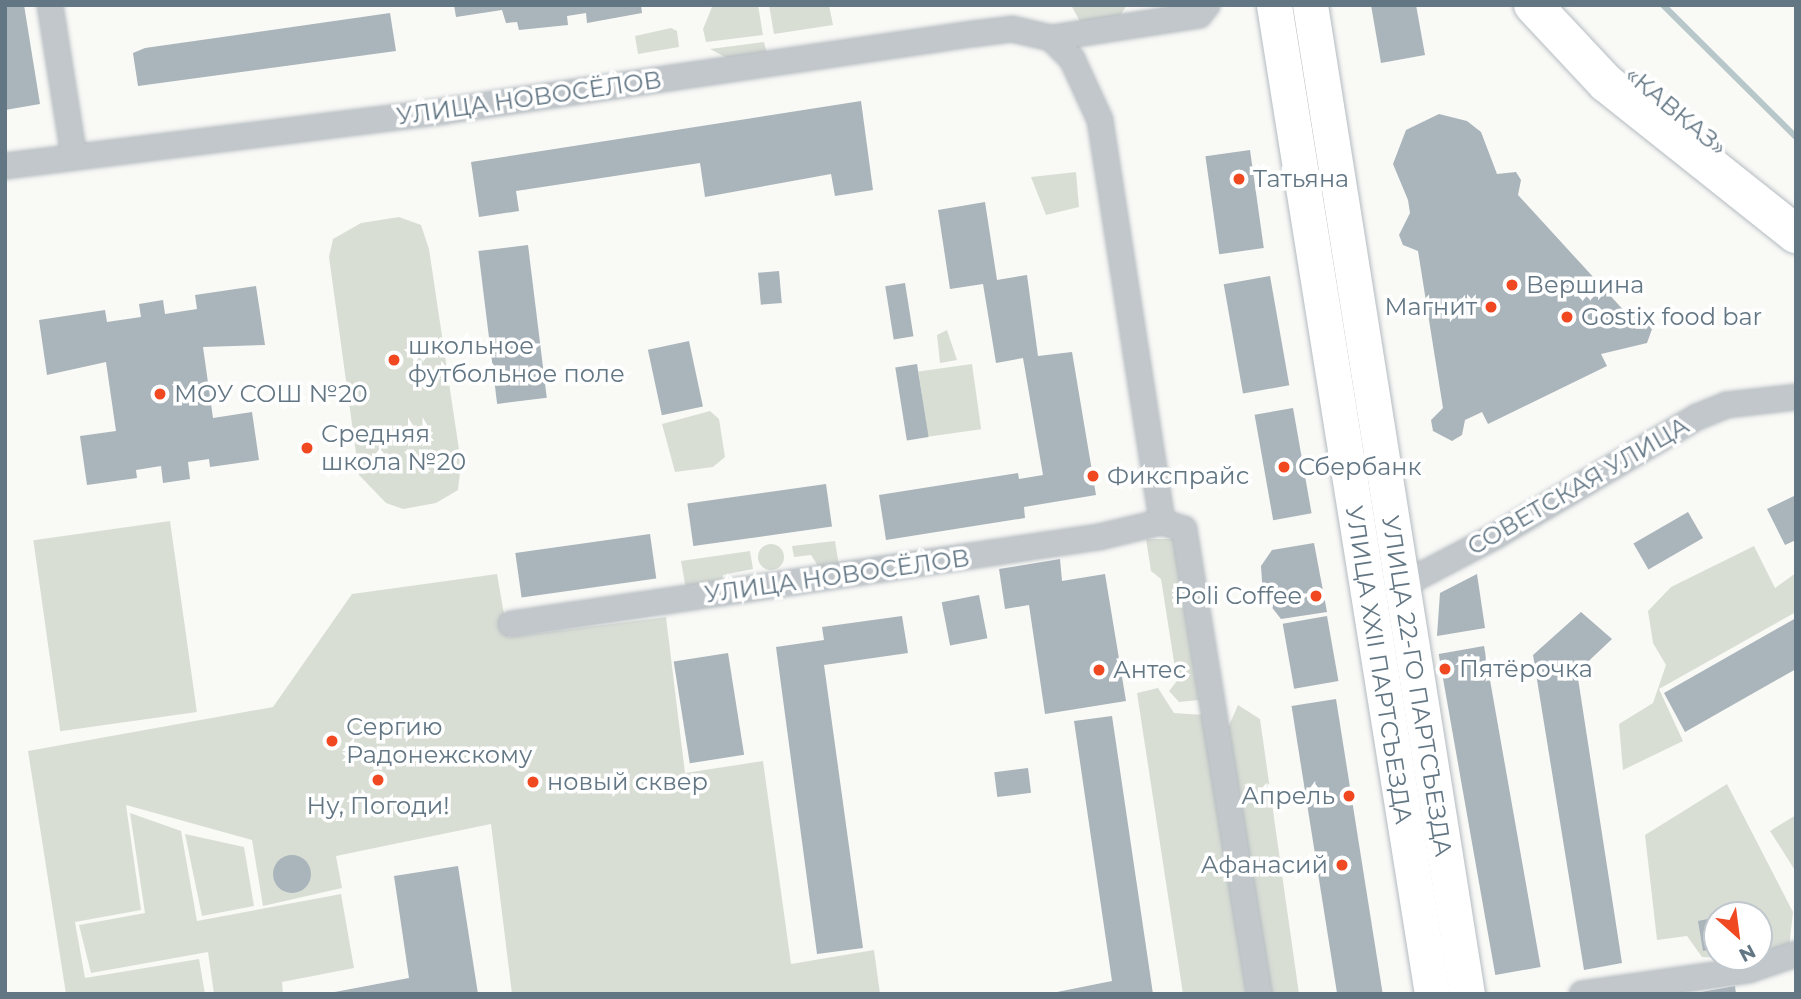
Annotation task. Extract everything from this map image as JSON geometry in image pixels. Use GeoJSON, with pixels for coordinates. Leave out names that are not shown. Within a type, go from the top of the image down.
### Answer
{"type":"FeatureCollection","features":[{"type":"Feature","properties":{"kind":"highway"},"geometry":{"type":"LineString","coordinates":[[1533,5],[1606,83],[1796,234]]}},
{"type":"Feature","properties":{"kind":"highway","name":"«КАВКАЗ»"},"geometry":{"type":"LineString","coordinates":[[1562,5],[1603,49],[1796,211]]}},
{"type":"Feature","properties":{"kind":"main road","name":"УЛИЦА XXII ПАРТСЪЕЗДА"},"geometry":{"type":"LineString","coordinates":[[1273,5],[1432,994]]}},
{"type":"Feature","properties":{"kind":"main road","name":"УЛИЦА 22-ГО ПАРТСЪЕЗДА"},"geometry":{"type":"LineString","coordinates":[[1310,5],[1399,586],[1467,994]]}},
{"type":"Feature","properties":{"kind":"street"},"geometry":{"type":"LineString","coordinates":[[50,5],[74,156]]}},
{"type":"Feature","properties":{"kind":"street"},"geometry":{"type":"LineString","coordinates":[[1051,38],[1199,15],[1207,5]]}},
{"type":"Feature","properties":{"kind":"street","name":"УЛИЦА НОВОСЁЛОВ"},"geometry":{"type":"LineString","coordinates":[[5,166],[444,111],[1012,29],[1051,38]]}},
{"type":"Feature","properties":{"kind":"street"},"geometry":{"type":"LineString","coordinates":[[1051,38],[1079,70],[1100,120],[1162,522],[1184,529],[1259,994]]}},
{"type":"Feature","properties":{"kind":"street","name":"СОВЕТСКАЯ УЛИЦА"},"geometry":{"type":"LineString","coordinates":[[1370,603],[1494,537],[1697,417],[1726,405],[1796,397]]}},
{"type":"Feature","properties":{"kind":"street","name":"УЛИЦА НОВОСЁЛОВ"},"geometry":{"type":"LineString","coordinates":[[511,624],[1099,537],[1162,522]]}},
{"type":"Feature","properties":{"kind":"street"},"geometry":{"type":"LineString","coordinates":[[1582,994],[1749,970],[1796,954]]}},
{"type":"Feature","properties":{"kind":"shaded area"},"geometry":{"type":"Polygon","coordinates":[[[758,5],[763,35],[706,42],[703,29],[712,7],[758,5]]]}},
{"type":"Feature","properties":{"kind":"shaded area"},"geometry":{"type":"Polygon","coordinates":[[[769,5],[829,5],[833,25],[774,34],[769,5]]]}},
{"type":"Feature","properties":{"kind":"shaded area"},"geometry":{"type":"Polygon","coordinates":[[[1071,5],[1127,5],[1116,22],[1083,27],[1071,5]]]}},
{"type":"Feature","properties":{"kind":"shaded area"},"geometry":{"type":"Polygon","coordinates":[[[671,28],[677,31],[679,47],[638,54],[635,36],[671,28]]]}},
{"type":"Feature","properties":{"kind":"shaded area"},"geometry":{"type":"Polygon","coordinates":[[[764,42],[767,54],[727,58],[710,49],[764,42]]]}},
{"type":"Feature","properties":{"kind":"shaded area"},"geometry":{"type":"Polygon","coordinates":[[[1076,172],[1079,207],[1046,215],[1031,177],[1076,172]]]}},
{"type":"Feature","properties":{"kind":"shaded area","name":"школьное футбольное поле"},"geometry":{"type":"Polygon","coordinates":[[[399,217],[421,225],[429,249],[461,463],[458,490],[436,503],[403,509],[386,503],[359,475],[329,257],[333,239],[361,223],[399,217]]]}},
{"type":"Feature","properties":{"kind":"shaded area"},"geometry":{"type":"Polygon","coordinates":[[[947,330],[957,360],[940,363],[937,335],[947,330]]]}},
{"type":"Feature","properties":{"kind":"shaded area"},"geometry":{"type":"Polygon","coordinates":[[[972,364],[981,429],[928,437],[919,372],[972,364]]]}},
{"type":"Feature","properties":{"kind":"shaded area"},"geometry":{"type":"Polygon","coordinates":[[[710,411],[719,419],[725,457],[713,467],[675,472],[662,424],[710,411]]]}},
{"type":"Feature","properties":{"kind":"shaded area"},"geometry":{"type":"Polygon","coordinates":[[[170,521],[197,712],[60,731],[33,540],[170,521]]]}},
{"type":"Feature","properties":{"kind":"shaded area"},"geometry":{"type":"Polygon","coordinates":[[[1146,539],[1174,539],[1199,700],[1179,702],[1169,691],[1177,681],[1161,579],[1151,571],[1146,539]]]}},
{"type":"Feature","properties":{"kind":"shaded area"},"geometry":{"type":"Polygon","coordinates":[[[835,541],[840,572],[823,574],[811,555],[794,557],[792,546],[835,541]]]}},
{"type":"Feature","properties":{"kind":"shaded area"},"geometry":{"type":"Polygon","coordinates":[[[771,544],[780,548],[784,557],[780,566],[771,570],[762,566],[758,557],[762,548],[771,544]]]}},
{"type":"Feature","properties":{"kind":"shaded area"},"geometry":{"type":"Polygon","coordinates":[[[1754,546],[1775,588],[1796,573],[1796,612],[1659,689],[1683,741],[1623,770],[1619,724],[1653,703],[1666,665],[1653,643],[1648,611],[1671,587],[1754,546]]]}},
{"type":"Feature","properties":{"kind":"shaded area"},"geometry":{"type":"Polygon","coordinates":[[[750,551],[753,569],[723,575],[721,587],[691,591],[685,584],[681,561],[750,551]]]}},
{"type":"Feature","properties":{"kind":"shaded area"},"geometry":{"type":"Polygon","coordinates":[[[497,574],[508,637],[666,617],[685,773],[763,761],[791,964],[874,950],[880,994],[512,994],[491,824],[336,856],[342,888],[263,906],[252,840],[126,805],[141,910],[75,922],[85,978],[199,959],[205,994],[66,994],[28,751],[273,707],[352,594],[497,574]]]}},
{"type":"Feature","properties":{"kind":"shaded area"},"geometry":{"type":"Polygon","coordinates":[[[1158,688],[1174,713],[1204,715],[1247,994],[1183,994],[1137,693],[1158,688]]]}},
{"type":"Feature","properties":{"kind":"shaded area"},"geometry":{"type":"Polygon","coordinates":[[[1238,705],[1260,719],[1299,994],[1262,994],[1227,730],[1238,705]]]}},
{"type":"Feature","properties":{"kind":"shaded area"},"geometry":{"type":"Polygon","coordinates":[[[1727,784],[1793,912],[1789,948],[1773,949],[1773,901],[1703,901],[1703,957],[1687,936],[1657,940],[1645,835],[1727,784]]]}},
{"type":"Feature","properties":{"kind":"shaded area"},"geometry":{"type":"Polygon","coordinates":[[[130,813],[181,831],[197,921],[341,894],[354,968],[282,982],[283,994],[214,994],[208,952],[91,973],[79,925],[145,913],[130,813]]]}},
{"type":"Feature","properties":{"kind":"shaded area"},"geometry":{"type":"Polygon","coordinates":[[[1796,815],[1796,872],[1770,831],[1796,815]]]}},
{"type":"Feature","properties":{"kind":"shaded area"},"geometry":{"type":"Polygon","coordinates":[[[185,834],[244,847],[254,906],[202,916],[185,834]]]}},
{"type":"Feature","properties":{"kind":"building"},"geometry":{"type":"Polygon","coordinates":[[[5,5],[24,5],[40,104],[5,110],[5,5]]]}},
{"type":"Feature","properties":{"kind":"building"},"geometry":{"type":"Polygon","coordinates":[[[454,5],[641,5],[642,13],[587,23],[586,13],[567,16],[568,25],[519,30],[517,22],[506,23],[502,10],[456,17],[454,5]]]}},
{"type":"Feature","properties":{"kind":"building"},"geometry":{"type":"Polygon","coordinates":[[[1371,5],[1416,5],[1425,55],[1381,63],[1371,5]]]}},
{"type":"Feature","properties":{"kind":"building"},"geometry":{"type":"Polygon","coordinates":[[[390,13],[396,51],[138,86],[133,53],[145,48],[390,13]]]}},
{"type":"Feature","properties":{"kind":"building"},"geometry":{"type":"Polygon","coordinates":[[[861,101],[873,190],[835,196],[831,174],[705,197],[700,163],[516,191],[519,211],[479,217],[471,162],[861,101]]]}},
{"type":"Feature","properties":{"kind":"building","name":"Вершина"},"geometry":{"type":"Polygon","coordinates":[[[1439,114],[1467,121],[1481,132],[1497,174],[1516,172],[1521,180],[1518,195],[1628,315],[1644,316],[1652,329],[1647,343],[1601,354],[1607,366],[1488,424],[1482,412],[1465,420],[1462,435],[1452,441],[1433,431],[1431,420],[1443,408],[1418,251],[1403,245],[1399,235],[1410,213],[1408,200],[1393,164],[1406,130],[1439,114]]]}},
{"type":"Feature","properties":{"kind":"building"},"geometry":{"type":"Polygon","coordinates":[[[1250,150],[1264,248],[1219,254],[1205,156],[1250,150]]]}},
{"type":"Feature","properties":{"kind":"building"},"geometry":{"type":"Polygon","coordinates":[[[985,202],[997,280],[1027,275],[1038,356],[1072,352],[1096,495],[1024,507],[1025,518],[886,540],[879,495],[1018,473],[1019,479],[1043,475],[1023,358],[996,363],[983,284],[950,289],[938,210],[985,202]]]}},
{"type":"Feature","properties":{"kind":"building"},"geometry":{"type":"Polygon","coordinates":[[[528,245],[547,398],[497,404],[478,251],[528,245]]]}},
{"type":"Feature","properties":{"kind":"building"},"geometry":{"type":"Polygon","coordinates":[[[779,271],[782,303],[761,305],[758,273],[779,271]]]}},
{"type":"Feature","properties":{"kind":"building"},"geometry":{"type":"Polygon","coordinates":[[[1270,276],[1289,385],[1243,393],[1224,284],[1270,276]]]}},
{"type":"Feature","properties":{"kind":"building"},"geometry":{"type":"Polygon","coordinates":[[[905,283],[913,336],[894,339],[885,286],[905,283]]]}},
{"type":"Feature","properties":{"kind":"building","name":"МОУ СОШ №20"},"geometry":{"type":"Polygon","coordinates":[[[256,286],[265,345],[203,347],[213,418],[252,412],[259,460],[210,467],[209,459],[188,462],[190,479],[163,483],[161,466],[136,470],[137,478],[87,485],[80,436],[116,431],[106,362],[47,375],[39,320],[105,310],[107,322],[141,317],[139,304],[163,300],[165,314],[197,309],[195,295],[256,286]]]}},
{"type":"Feature","properties":{"kind":"building"},"geometry":{"type":"Polygon","coordinates":[[[689,341],[703,407],[662,415],[648,350],[689,341]]]}},
{"type":"Feature","properties":{"kind":"building"},"geometry":{"type":"Polygon","coordinates":[[[917,364],[929,437],[907,441],[895,367],[917,364]]]}},
{"type":"Feature","properties":{"kind":"building","name":"Сбербанк"},"geometry":{"type":"Polygon","coordinates":[[[1293,408],[1312,513],[1273,520],[1255,415],[1293,408]]]}},
{"type":"Feature","properties":{"kind":"building"},"geometry":{"type":"Polygon","coordinates":[[[826,484],[832,527],[693,546],[687,503],[826,484]]]}},
{"type":"Feature","properties":{"kind":"building"},"geometry":{"type":"Polygon","coordinates":[[[1796,495],[1796,540],[1785,545],[1767,509],[1796,495]]]}},
{"type":"Feature","properties":{"kind":"building"},"geometry":{"type":"Polygon","coordinates":[[[1688,512],[1703,538],[1648,569],[1633,544],[1688,512]]]}},
{"type":"Feature","properties":{"kind":"building"},"geometry":{"type":"Polygon","coordinates":[[[650,534],[656,579],[522,597],[515,553],[650,534]]]}},
{"type":"Feature","properties":{"kind":"building"},"geometry":{"type":"Polygon","coordinates":[[[1314,543],[1327,612],[1281,619],[1263,596],[1261,566],[1272,550],[1314,543]]]}},
{"type":"Feature","properties":{"kind":"building"},"geometry":{"type":"Polygon","coordinates":[[[1060,559],[1062,581],[1105,574],[1126,701],[1045,714],[1029,605],[1005,609],[999,569],[1060,559]]]}},
{"type":"Feature","properties":{"kind":"building"},"geometry":{"type":"Polygon","coordinates":[[[1477,574],[1485,628],[1437,636],[1440,593],[1477,574]]]}},
{"type":"Feature","properties":{"kind":"building"},"geometry":{"type":"Polygon","coordinates":[[[979,595],[987,638],[950,645],[942,602],[979,595]]]}},
{"type":"Feature","properties":{"kind":"building"},"geometry":{"type":"Polygon","coordinates":[[[1581,612],[1612,639],[1577,672],[1622,963],[1584,970],[1533,655],[1581,612]]]}},
{"type":"Feature","properties":{"kind":"building"},"geometry":{"type":"Polygon","coordinates":[[[902,616],[908,653],[824,665],[863,948],[817,954],[776,647],[824,640],[822,627],[902,616]]]}},
{"type":"Feature","properties":{"kind":"building"},"geometry":{"type":"Polygon","coordinates":[[[1327,616],[1338,681],[1294,689],[1283,624],[1327,616]]]}},
{"type":"Feature","properties":{"kind":"building"},"geometry":{"type":"Polygon","coordinates":[[[1796,618],[1796,669],[1685,732],[1664,693],[1796,618]]]}},
{"type":"Feature","properties":{"kind":"building"},"geometry":{"type":"Polygon","coordinates":[[[1484,646],[1541,967],[1495,975],[1439,654],[1484,646]]]}},
{"type":"Feature","properties":{"kind":"building"},"geometry":{"type":"Polygon","coordinates":[[[728,653],[744,755],[690,763],[674,662],[728,653]]]}},
{"type":"Feature","properties":{"kind":"building"},"geometry":{"type":"Polygon","coordinates":[[[1336,699],[1383,994],[1337,994],[1292,706],[1336,699]]]}},
{"type":"Feature","properties":{"kind":"building"},"geometry":{"type":"Polygon","coordinates":[[[1112,716],[1153,994],[1047,994],[1112,981],[1074,721],[1112,716]]]}},
{"type":"Feature","properties":{"kind":"building"},"geometry":{"type":"Polygon","coordinates":[[[1028,768],[1031,793],[997,797],[994,772],[1028,768]]]}},
{"type":"Feature","properties":{"kind":"building"},"geometry":{"type":"Polygon","coordinates":[[[292,855],[305,861],[311,874],[305,887],[292,893],[279,887],[273,874],[279,861],[292,855]]]}},
{"type":"Feature","properties":{"kind":"building"},"geometry":{"type":"Polygon","coordinates":[[[458,866],[478,994],[324,994],[409,978],[394,876],[458,866]]]}},
{"type":"Feature","properties":{"kind":"building"},"geometry":{"type":"Polygon","coordinates":[[[1703,920],[1703,951],[1698,921],[1703,920]]]}},
{"type":"Feature","properties":{"kind":"building"},"geometry":{"type":"Polygon","coordinates":[[[1735,986],[1736,994],[1701,994],[1701,992],[1735,986]]]}},
{"type":"Feature","properties":{"kind":"waterway"},"geometry":{"type":"LineString","coordinates":[[1663,5],[1796,137]]}},
{"type":"Feature","properties":{"kind":"place","name":"Татьяна"},"geometry":{"type":"Point","coordinates":[1239,179]}},
{"type":"Feature","properties":{"kind":"place","name":"Вершина"},"geometry":{"type":"Point","coordinates":[1512,285]}},
{"type":"Feature","properties":{"kind":"place","name":"Магнит"},"geometry":{"type":"Point","coordinates":[1491,307]}},
{"type":"Feature","properties":{"kind":"place","name":"Gostix food bar"},"geometry":{"type":"Point","coordinates":[1567,317]}},
{"type":"Feature","properties":{"kind":"place","name":"школьное футбольное поле"},"geometry":{"type":"Point","coordinates":[394,360]}},
{"type":"Feature","properties":{"kind":"place","name":"МОУ СОШ №20"},"geometry":{"type":"Point","coordinates":[160,394]}},
{"type":"Feature","properties":{"kind":"place","name":"Средняя школа №20"},"geometry":{"type":"Point","coordinates":[307,448]}},
{"type":"Feature","properties":{"kind":"place","name":"Сбербанк"},"geometry":{"type":"Point","coordinates":[1284,467]}},
{"type":"Feature","properties":{"kind":"place","name":"Фикспрайс"},"geometry":{"type":"Point","coordinates":[1093,476]}},
{"type":"Feature","properties":{"kind":"place","name":"Poli Coffee"},"geometry":{"type":"Point","coordinates":[1316,596]}},
{"type":"Feature","properties":{"kind":"place","name":"Пятёрочка"},"geometry":{"type":"Point","coordinates":[1445,669]}},
{"type":"Feature","properties":{"kind":"place","name":"Антес"},"geometry":{"type":"Point","coordinates":[1099,670]}},
{"type":"Feature","properties":{"kind":"place","name":"Сергию Радонежскому"},"geometry":{"type":"Point","coordinates":[332,741]}},
{"type":"Feature","properties":{"kind":"place","name":"Ну, Погоди!"},"geometry":{"type":"Point","coordinates":[378,780]}},
{"type":"Feature","properties":{"kind":"place","name":"новый сквер"},"geometry":{"type":"Point","coordinates":[533,782]}},
{"type":"Feature","properties":{"kind":"place","name":"Апрель"},"geometry":{"type":"Point","coordinates":[1349,796]}},
{"type":"Feature","properties":{"kind":"place","name":"Афанасий"},"geometry":{"type":"Point","coordinates":[1342,865]}}]}
